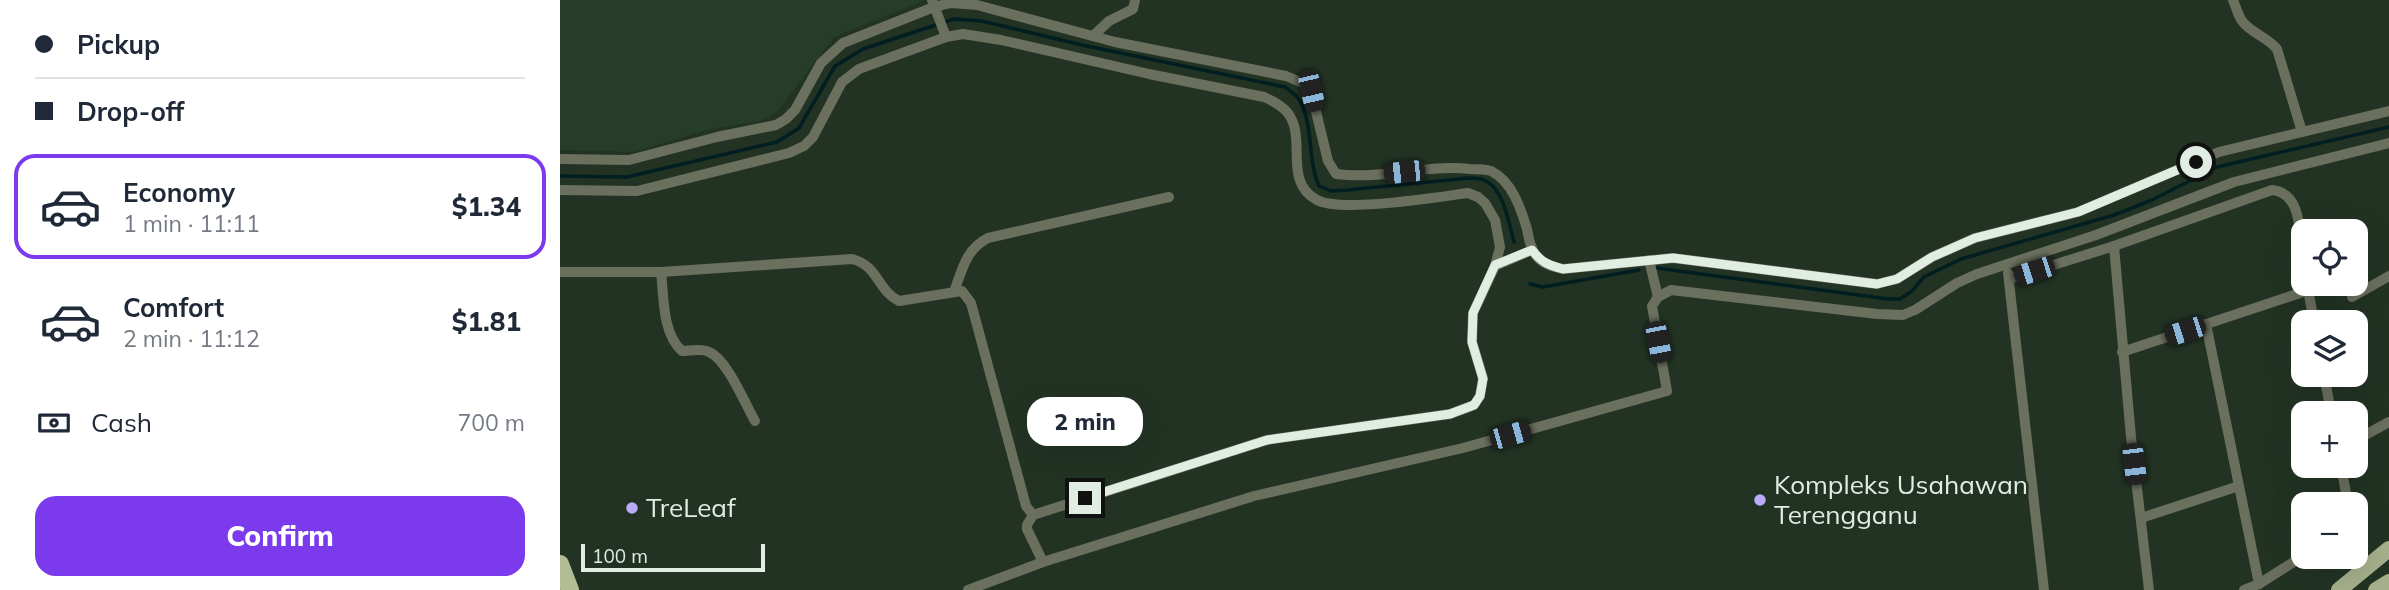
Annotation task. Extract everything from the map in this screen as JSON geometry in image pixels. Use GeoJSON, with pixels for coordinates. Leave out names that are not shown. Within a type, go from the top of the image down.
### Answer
{"type":"FeatureCollection","features":[{"type":"Feature","properties":{"kind":"highway"},"geometry":{"type":"LineString","coordinates":[[560,564],[570,590]]}},
{"type":"Feature","properties":{"kind":"main road"},"geometry":{"type":"LineString","coordinates":[[2339,590],[2389,549]]}},
{"type":"Feature","properties":{"kind":"main road"},"geometry":{"type":"LineString","coordinates":[[2376,590],[2389,582]]}},
{"type":"Feature","properties":{"kind":"street"},"geometry":{"type":"LineString","coordinates":[[1093,36],[1109,21],[1133,9],[1135,0]]}},
{"type":"Feature","properties":{"kind":"street"},"geometry":{"type":"LineString","coordinates":[[2233,0],[2241,20],[2249,29],[2270,41],[2277,49],[2302,132]]}},
{"type":"Feature","properties":{"kind":"street"},"geometry":{"type":"LineString","coordinates":[[560,159],[629,160],[776,125],[795,110],[821,63],[843,43],[934,7],[951,3],[976,5],[1093,36],[1286,76],[1303,83],[1311,91],[1328,161],[1336,174],[1354,177],[1453,167],[1490,171],[1504,181],[1514,195],[1532,250],[1548,265],[1563,269],[1673,258],[1877,284],[1897,279],[1932,257],[1975,238],[2078,212],[2219,152],[2389,111]]}},
{"type":"Feature","properties":{"kind":"street"},"geometry":{"type":"LineString","coordinates":[[934,7],[944,34]]}},
{"type":"Feature","properties":{"kind":"street"},"geometry":{"type":"LineString","coordinates":[[560,190],[637,191],[789,153],[804,146],[813,137],[842,82],[859,69],[944,34],[963,34],[1002,40],[1264,97],[1289,114],[1295,131],[1298,176],[1302,186],[1316,200],[1359,205],[1468,193],[1485,203],[1495,220],[1500,247],[1495,265],[1473,313],[1472,342],[1483,379],[1480,396],[1474,405],[1450,414],[1267,440],[1033,515],[1027,529],[1041,559]]}},
{"type":"Feature","properties":{"kind":"street"},"geometry":{"type":"LineString","coordinates":[[968,590],[1041,559],[1254,496],[1463,448],[1667,391],[1652,306],[1658,297],[1671,290],[1903,315],[1956,283],[2120,227],[2234,182],[2389,143]]}},
{"type":"Feature","properties":{"kind":"street"},"geometry":{"type":"LineString","coordinates":[[2009,279],[2272,190],[2290,196],[2295,204],[2297,219]]}},
{"type":"Feature","properties":{"kind":"street"},"geometry":{"type":"LineString","coordinates":[[954,292],[972,249],[988,238],[1169,197]]}},
{"type":"Feature","properties":{"kind":"street"},"geometry":{"type":"LineString","coordinates":[[2113,246],[2149,590]]}},
{"type":"Feature","properties":{"kind":"street"},"geometry":{"type":"LineString","coordinates":[[1495,265],[1532,250]]}},
{"type":"Feature","properties":{"kind":"street"},"geometry":{"type":"LineString","coordinates":[[560,272],[661,272],[852,259],[863,262],[874,272],[888,295],[899,301],[962,291],[971,303],[1026,506],[1033,515]]}},
{"type":"Feature","properties":{"kind":"street"},"geometry":{"type":"LineString","coordinates":[[1649,260],[1658,297]]}},
{"type":"Feature","properties":{"kind":"street"},"geometry":{"type":"LineString","coordinates":[[2007,264],[2043,590]]}},
{"type":"Feature","properties":{"kind":"street"},"geometry":{"type":"LineString","coordinates":[[661,272],[669,332],[674,344],[682,351],[707,350],[715,355],[723,364],[755,421]]}},
{"type":"Feature","properties":{"kind":"street"},"geometry":{"type":"LineString","coordinates":[[2352,297],[2389,276]]}},
{"type":"Feature","properties":{"kind":"street"},"geometry":{"type":"LineString","coordinates":[[2122,352],[2291,293]]}},
{"type":"Feature","properties":{"kind":"street"},"geometry":{"type":"LineString","coordinates":[[2206,324],[2259,584]]}},
{"type":"Feature","properties":{"kind":"street"},"geometry":{"type":"LineString","coordinates":[[2368,435],[2389,422]]}},
{"type":"Feature","properties":{"kind":"street"},"geometry":{"type":"LineString","coordinates":[[2141,518],[2239,486]]}},
{"type":"Feature","properties":{"kind":"street"},"geometry":{"type":"LineString","coordinates":[[2244,590],[2259,584],[2291,564]]}},
{"type":"Feature","properties":{"kind":"shaded area"},"geometry":{"type":"Polygon","coordinates":[[[560,0],[925,0],[834,37],[778,111],[761,121],[706,130],[634,152],[560,150],[560,0]]]}},
{"type":"Feature","properties":{"kind":"waterway"},"geometry":{"type":"LineString","coordinates":[[560,176],[627,177],[777,142],[799,128],[835,66],[863,49],[954,19],[982,21],[1082,45],[1285,87],[1297,97],[1303,107],[1319,186],[1331,191],[1482,179],[1497,192],[1508,217],[1514,242]]}},
{"type":"Feature","properties":{"kind":"waterway"},"geometry":{"type":"LineString","coordinates":[[1656,268],[1900,299],[1912,291],[1924,277],[1961,259],[2114,215],[2152,200],[2217,167],[2389,127]]}},
{"type":"Feature","properties":{"kind":"waterway"},"geometry":{"type":"LineString","coordinates":[[1530,284],[1543,287],[1639,270]]}},
{"type":"Feature","properties":{"kind":"place","name":"Kompleks Usahawan Terengganu"},"geometry":{"type":"Point","coordinates":[1760,500]}},
{"type":"Feature","properties":{"kind":"place","name":"TreLeaf"},"geometry":{"type":"Point","coordinates":[632,508]}},
{"type":"Feature","properties":{"kind":"route"},"geometry":{"type":"LineString","coordinates":[[1085,498],[1267,440],[1450,414],[1474,405],[1480,396],[1483,379],[1472,342],[1473,313],[1495,265],[1532,250],[1548,265],[1563,269],[1673,258],[1877,284],[1897,279],[1932,257],[1975,238],[2078,212],[2196,162]]}}]}
